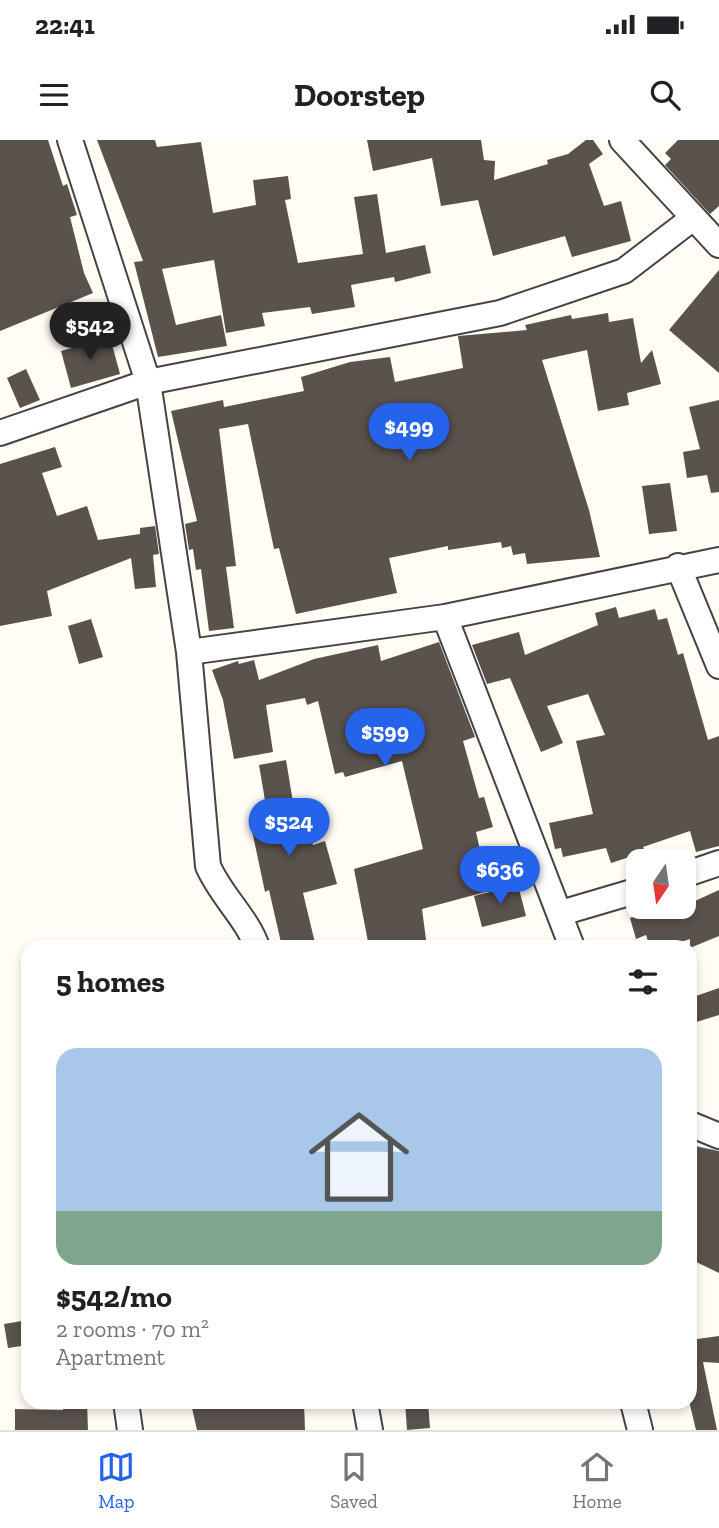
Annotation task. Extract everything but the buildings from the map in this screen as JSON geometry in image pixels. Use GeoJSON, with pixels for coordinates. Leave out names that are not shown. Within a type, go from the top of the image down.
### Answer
{"type":"FeatureCollection","features":[{"type":"Feature","properties":{"kind":"street"},"geometry":{"type":"LineString","coordinates":[[69,140],[148,383],[189,652],[208,866],[219,891],[254,940]]}},
{"type":"Feature","properties":{"kind":"street"},"geometry":{"type":"LineString","coordinates":[[622,140],[719,245]]}},
{"type":"Feature","properties":{"kind":"street"},"geometry":{"type":"LineString","coordinates":[[0,433],[148,383],[500,313],[624,271],[693,218]]}},
{"type":"Feature","properties":{"kind":"street"},"geometry":{"type":"LineString","coordinates":[[189,652],[445,617],[678,566],[719,560]]}},
{"type":"Feature","properties":{"kind":"street"},"geometry":{"type":"LineString","coordinates":[[678,566],[719,666]]}},
{"type":"Feature","properties":{"kind":"street"},"geometry":{"type":"LineString","coordinates":[[445,617],[570,940]]}},
{"type":"Feature","properties":{"kind":"street"},"geometry":{"type":"LineString","coordinates":[[696,871],[719,863]]}},
{"type":"Feature","properties":{"kind":"street"},"geometry":{"type":"LineString","coordinates":[[561,914],[626,894]]}},
{"type":"Feature","properties":{"kind":"street"},"geometry":{"type":"LineString","coordinates":[[697,1127],[719,1136]]}},
{"type":"Feature","properties":{"kind":"street"},"geometry":{"type":"LineString","coordinates":[[128,1409],[130,1430]]}},
{"type":"Feature","properties":{"kind":"street"},"geometry":{"type":"LineString","coordinates":[[366,1409],[370,1430]]}},
{"type":"Feature","properties":{"kind":"street"},"geometry":{"type":"LineString","coordinates":[[634,1409],[639,1430]]}}]}
